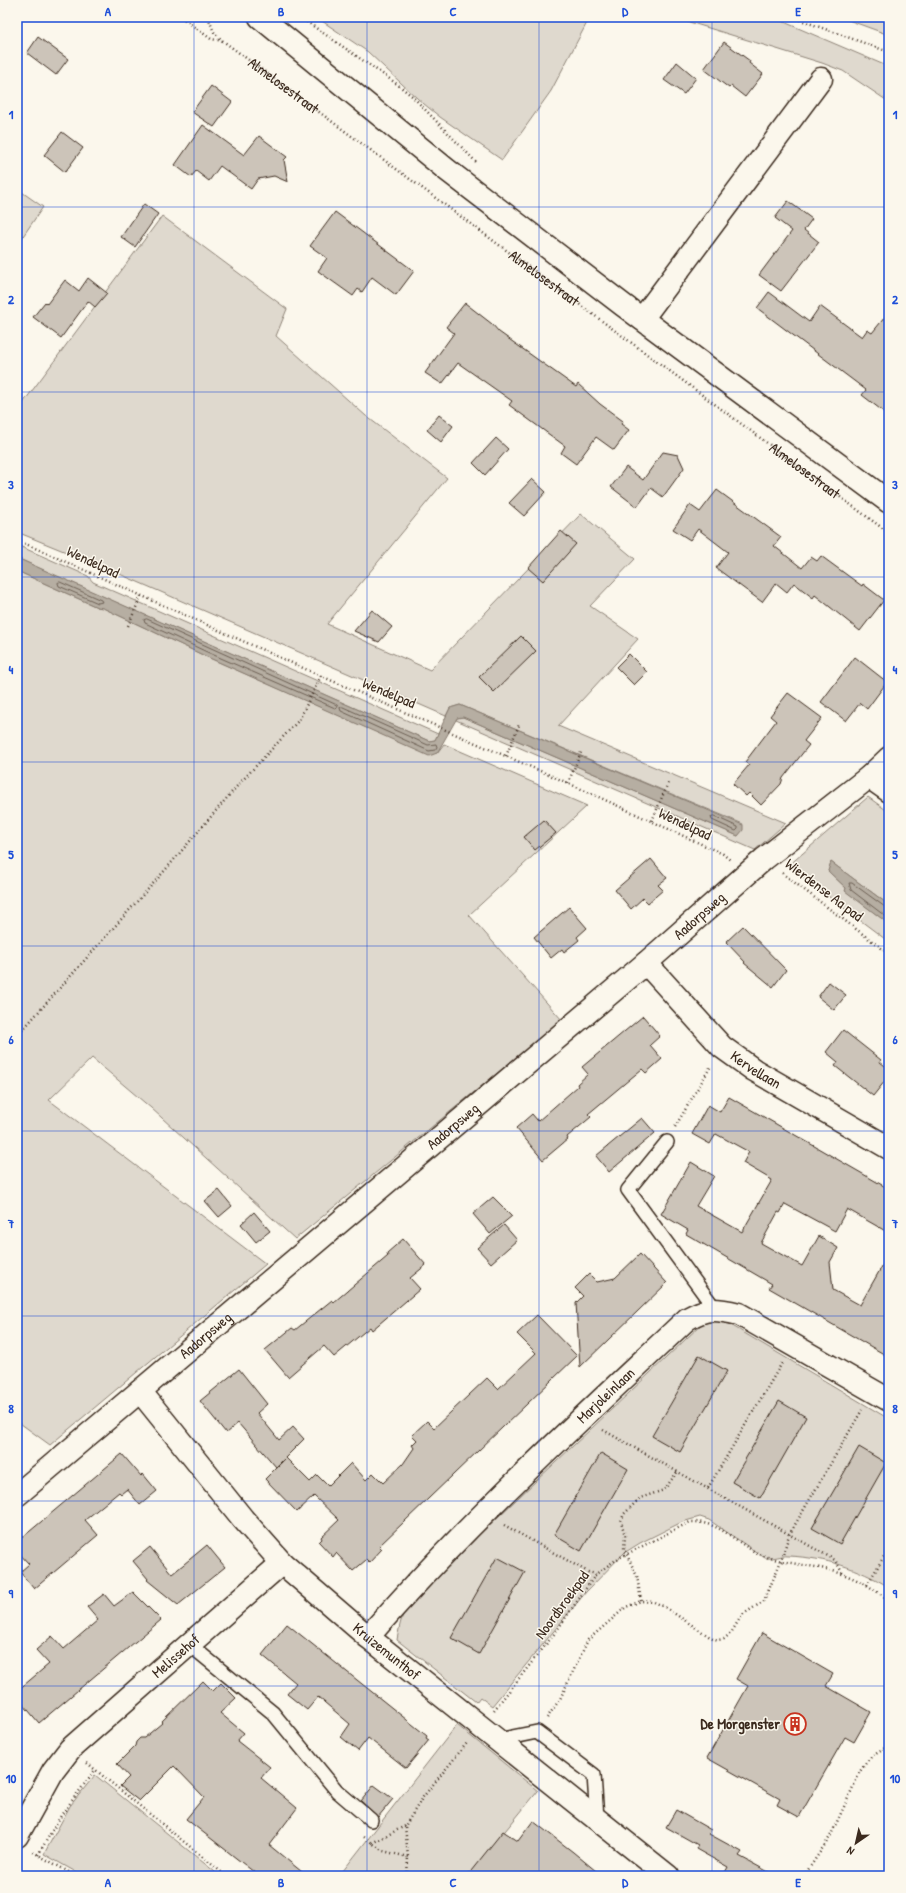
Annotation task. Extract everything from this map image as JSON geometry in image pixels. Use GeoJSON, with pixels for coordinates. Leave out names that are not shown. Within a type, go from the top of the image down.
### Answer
{"type":"FeatureCollection","features":[{"type":"Feature","properties":{"kind":"street","name":"Almelosestraat"},"geometry":{"type":"LineString","coordinates":[[260,17],[448,170],[642,319],[889,502]]}},
{"type":"Feature","properties":{"kind":"street"},"geometry":{"type":"LineString","coordinates":[[642,319],[821,79]]}},
{"type":"Feature","properties":{"kind":"street","name":"Aadorpsweg"},"geometry":{"type":"LineString","coordinates":[[17,1495],[646,963],[747,874],[869,777],[889,758]]}},
{"type":"Feature","properties":{"kind":"street"},"geometry":{"type":"LineString","coordinates":[[869,777],[889,791]]}},
{"type":"Feature","properties":{"kind":"street","name":"Kervellaan"},"geometry":{"type":"LineString","coordinates":[[646,963],[722,1047],[754,1070],[889,1148]]}},
{"type":"Feature","properties":{"kind":"street","name":"Marjoleinlaan"},"geometry":{"type":"LineString","coordinates":[[368,1637],[407,1592],[585,1415],[687,1319],[699,1312],[716,1309],[739,1314],[881,1395]]}},
{"type":"Feature","properties":{"kind":"street","name":"Kruizemunthof"},"geometry":{"type":"LineString","coordinates":[[140,1391],[243,1519],[282,1563],[368,1637],[668,1876]]}},
{"type":"Feature","properties":{"kind":"street","name":"Melissehof"},"geometry":{"type":"LineString","coordinates":[[22,1842],[53,1770],[70,1749],[282,1563]]}},
{"type":"Feature","properties":{"kind":"lane"},"geometry":{"type":"LineString","coordinates":[[667,1142],[628,1190],[716,1309]]}},
{"type":"Feature","properties":{"kind":"lane"},"geometry":{"type":"LineString","coordinates":[[190,1645],[273,1713],[337,1791],[370,1820]]}},
{"type":"Feature","properties":{"kind":"lane"},"geometry":{"type":"LineString","coordinates":[[498,1740],[537,1732],[594,1776],[597,1820]]}},
{"type":"Feature","properties":{"kind":"path"},"geometry":{"type":"LineString","coordinates":[[181,17],[211,39],[223,41]]}},
{"type":"Feature","properties":{"kind":"path","name":"Almelosestraat"},"geometry":{"type":"LineString","coordinates":[[208,17],[214,32],[223,41],[889,533]]}},
{"type":"Feature","properties":{"kind":"path"},"geometry":{"type":"LineString","coordinates":[[300,17],[412,96],[480,166]]}},
{"type":"Feature","properties":{"kind":"path"},"geometry":{"type":"LineString","coordinates":[[792,17],[889,52]]}},
{"type":"Feature","properties":{"kind":"path","name":"Wendelpad"},"geometry":{"type":"LineString","coordinates":[[17,540],[321,676],[652,820],[723,854],[747,874]]}},
{"type":"Feature","properties":{"kind":"path"},"geometry":{"type":"LineString","coordinates":[[128,626],[141,596]]}},
{"type":"Feature","properties":{"kind":"path"},"geometry":{"type":"LineString","coordinates":[[17,1036],[162,874],[238,785],[299,720],[321,676]]}},
{"type":"Feature","properties":{"kind":"path"},"geometry":{"type":"LineString","coordinates":[[506,756],[519,725]]}},
{"type":"Feature","properties":{"kind":"path"},"geometry":{"type":"LineString","coordinates":[[568,783],[582,750]]}},
{"type":"Feature","properties":{"kind":"path"},"geometry":{"type":"LineString","coordinates":[[652,820],[668,784]]}},
{"type":"Feature","properties":{"kind":"path","name":"Wierdense Aa pad"},"geometry":{"type":"LineString","coordinates":[[764,860],[889,954]]}},
{"type":"Feature","properties":{"kind":"path"},"geometry":{"type":"LineString","coordinates":[[667,1142],[722,1047]]}},
{"type":"Feature","properties":{"kind":"path"},"geometry":{"type":"LineString","coordinates":[[708,1488],[792,1344]]}},
{"type":"Feature","properties":{"kind":"path"},"geometry":{"type":"LineString","coordinates":[[546,1719],[560,1699],[588,1640],[626,1607],[641,1601],[654,1602],[663,1606],[710,1637],[718,1640],[724,1639],[731,1633],[742,1614],[764,1601],[781,1561],[789,1535],[881,1395]]}},
{"type":"Feature","properties":{"kind":"path"},"geometry":{"type":"LineString","coordinates":[[585,1415],[600,1428],[835,1560],[844,1575]]}},
{"type":"Feature","properties":{"kind":"path"},"geometry":{"type":"LineString","coordinates":[[641,1601],[636,1576],[624,1550],[625,1536],[621,1527],[624,1514],[640,1498],[664,1490],[678,1472]]}},
{"type":"Feature","properties":{"kind":"path"},"geometry":{"type":"LineString","coordinates":[[485,1514],[588,1572],[596,1574]]}},
{"type":"Feature","properties":{"kind":"path","name":"Noordbroekpad"},"geometry":{"type":"LineString","coordinates":[[405,1826],[423,1797],[555,1633],[596,1574],[617,1559],[690,1522],[703,1522],[720,1529],[756,1552],[781,1561],[822,1568],[844,1575],[867,1585],[889,1601]]}},
{"type":"Feature","properties":{"kind":"path"},"geometry":{"type":"LineString","coordinates":[[867,1585],[889,1548]]}},
{"type":"Feature","properties":{"kind":"path"},"geometry":{"type":"LineString","coordinates":[[804,1876],[830,1837],[867,1760],[876,1753],[889,1747]]}},
{"type":"Feature","properties":{"kind":"path"},"geometry":{"type":"LineString","coordinates":[[70,1749],[226,1876]]}},
{"type":"Feature","properties":{"kind":"path"},"geometry":{"type":"LineString","coordinates":[[38,1855],[62,1814],[95,1770]]}},
{"type":"Feature","properties":{"kind":"path"},"geometry":{"type":"LineString","coordinates":[[370,1820],[360,1834],[384,1851],[408,1858]]}},
{"type":"Feature","properties":{"kind":"path"},"geometry":{"type":"LineString","coordinates":[[371,1843],[405,1826],[408,1858],[406,1876]]}},
{"type":"Feature","properties":{"kind":"path"},"geometry":{"type":"LineString","coordinates":[[22,1842],[38,1855],[76,1876]]}},
{"type":"Feature","properties":{"kind":"shaded area"},"geometry":{"type":"Polygon","coordinates":[[[316,17],[590,17],[551,91],[502,160],[440,117],[418,99],[368,52],[316,17]]]}},
{"type":"Feature","properties":{"kind":"shaded area"},"geometry":{"type":"Polygon","coordinates":[[[673,17],[772,17],[889,67],[889,102],[843,71],[822,63],[673,17]]]}},
{"type":"Feature","properties":{"kind":"shaded area"},"geometry":{"type":"Polygon","coordinates":[[[840,17],[889,17],[889,35],[840,17]]]}},
{"type":"Feature","properties":{"kind":"shaded area"},"geometry":{"type":"Polygon","coordinates":[[[17,186],[19,190],[43,207],[17,245],[17,186]]]}},
{"type":"Feature","properties":{"kind":"shaded area"},"geometry":{"type":"Polygon","coordinates":[[[162,216],[287,309],[276,336],[366,416],[447,478],[327,624],[430,670],[581,514],[635,559],[590,606],[638,639],[558,726],[786,823],[755,850],[456,720],[457,718],[463,717],[738,836],[743,824],[460,705],[450,708],[446,716],[108,569],[17,532],[17,411],[162,216]]]}},
{"type":"Feature","properties":{"kind":"shaded area"},"geometry":{"type":"Polygon","coordinates":[[[17,545],[88,576],[93,582],[438,734],[435,740],[429,741],[52,574],[17,558],[17,545]]]}},
{"type":"Feature","properties":{"kind":"shaded area"},"geometry":{"type":"Polygon","coordinates":[[[17,571],[97,607],[103,608],[205,656],[406,745],[437,753],[444,744],[587,806],[469,915],[562,1020],[295,1239],[151,1108],[92,1058],[49,1100],[266,1264],[50,1445],[17,1421],[17,571]]]}},
{"type":"Feature","properties":{"kind":"shaded area"},"geometry":{"type":"Polygon","coordinates":[[[868,797],[889,812],[889,905],[831,862],[828,871],[846,888],[846,891],[889,924],[889,942],[788,866],[868,797]]]}},
{"type":"Feature","properties":{"kind":"shaded area"},"geometry":{"type":"Polygon","coordinates":[[[705,1321],[724,1321],[889,1419],[889,1587],[866,1574],[829,1562],[789,1556],[765,1558],[709,1520],[700,1517],[682,1522],[640,1543],[624,1553],[586,1592],[492,1706],[480,1697],[476,1702],[397,1640],[405,1610],[425,1586],[705,1321]]]}},
{"type":"Feature","properties":{"kind":"shaded area"},"geometry":{"type":"Polygon","coordinates":[[[457,1725],[538,1791],[468,1876],[339,1876],[457,1725]]]}},
{"type":"Feature","properties":{"kind":"shaded area"},"geometry":{"type":"Polygon","coordinates":[[[95,1775],[220,1876],[83,1876],[44,1854],[70,1806],[95,1775]]]}},
{"type":"Feature","properties":{"kind":"water"},"geometry":{"type":"Polygon","coordinates":[[[17,558],[429,741],[435,740],[450,708],[460,705],[743,825],[743,830],[738,836],[463,717],[457,718],[437,753],[429,756],[205,656],[103,608],[97,607],[17,571],[17,558]]]}},
{"type":"Feature","properties":{"kind":"water"},"geometry":{"type":"Polygon","coordinates":[[[831,862],[889,905],[889,924],[845,891],[846,888],[828,871],[831,862]]]}},
{"type":"Feature","properties":{"kind":"building"},"geometry":{"type":"Polygon","coordinates":[[[38,37],[68,59],[56,75],[27,53],[38,37]]]}},
{"type":"Feature","properties":{"kind":"building"},"geometry":{"type":"Polygon","coordinates":[[[724,42],[750,61],[749,63],[763,74],[745,97],[731,86],[729,88],[704,69],[724,42]]]}},
{"type":"Feature","properties":{"kind":"building"},"geometry":{"type":"Polygon","coordinates":[[[677,62],[696,78],[684,94],[664,80],[677,62]]]}},
{"type":"Feature","properties":{"kind":"building"},"geometry":{"type":"Polygon","coordinates":[[[211,86],[232,102],[214,127],[192,112],[211,86]]]}},
{"type":"Feature","properties":{"kind":"building"},"geometry":{"type":"Polygon","coordinates":[[[203,125],[244,155],[259,136],[287,157],[284,160],[288,182],[274,176],[258,179],[251,189],[220,166],[209,181],[196,171],[191,177],[175,165],[203,125]]]}},
{"type":"Feature","properties":{"kind":"building"},"geometry":{"type":"Polygon","coordinates":[[[62,132],[83,148],[65,172],[44,155],[62,132]]]}},
{"type":"Feature","properties":{"kind":"building"},"geometry":{"type":"Polygon","coordinates":[[[788,201],[812,219],[804,230],[819,242],[781,291],[759,275],[792,231],[775,218],[788,201]]]}},
{"type":"Feature","properties":{"kind":"building"},"geometry":{"type":"Polygon","coordinates":[[[144,204],[158,214],[135,247],[121,237],[144,204]]]}},
{"type":"Feature","properties":{"kind":"building"},"geometry":{"type":"Polygon","coordinates":[[[335,212],[414,271],[396,295],[372,277],[362,292],[358,289],[353,296],[318,271],[327,258],[310,246],[335,212]]]}},
{"type":"Feature","properties":{"kind":"building"},"geometry":{"type":"Polygon","coordinates":[[[88,278],[107,293],[95,307],[88,301],[61,338],[33,317],[45,302],[47,304],[65,280],[79,291],[88,278]]]}},
{"type":"Feature","properties":{"kind":"building"},"geometry":{"type":"Polygon","coordinates":[[[769,292],[809,322],[820,306],[862,337],[867,330],[872,333],[889,312],[889,416],[862,395],[866,390],[757,308],[769,292]]]}},
{"type":"Feature","properties":{"kind":"building"},"geometry":{"type":"Polygon","coordinates":[[[465,303],[492,324],[499,332],[576,387],[578,384],[600,404],[623,421],[621,424],[629,430],[614,450],[596,437],[576,464],[561,453],[565,446],[509,405],[512,401],[458,363],[442,384],[425,373],[454,333],[446,327],[465,303]]]}},
{"type":"Feature","properties":{"kind":"building"},"geometry":{"type":"Polygon","coordinates":[[[439,415],[453,426],[441,442],[427,430],[439,415]]]}},
{"type":"Feature","properties":{"kind":"building"},"geometry":{"type":"Polygon","coordinates":[[[496,438],[508,449],[485,475],[473,463],[496,438]]]}},
{"type":"Feature","properties":{"kind":"building"},"geometry":{"type":"Polygon","coordinates":[[[663,452],[678,455],[684,468],[663,497],[651,488],[637,507],[611,487],[626,467],[643,480],[663,452]]]}},
{"type":"Feature","properties":{"kind":"building"},"geometry":{"type":"Polygon","coordinates":[[[532,479],[546,492],[524,516],[509,503],[532,479]]]}},
{"type":"Feature","properties":{"kind":"building"},"geometry":{"type":"Polygon","coordinates":[[[717,490],[781,537],[774,546],[802,568],[811,557],[817,561],[821,556],[884,600],[860,631],[815,595],[813,598],[794,583],[787,592],[776,583],[762,602],[716,568],[728,552],[698,529],[690,540],[673,529],[690,505],[700,512],[717,490]]]}},
{"type":"Feature","properties":{"kind":"building"},"geometry":{"type":"Polygon","coordinates":[[[561,531],[576,544],[543,581],[528,568],[561,531]]]}},
{"type":"Feature","properties":{"kind":"building"},"geometry":{"type":"Polygon","coordinates":[[[372,610],[392,627],[379,642],[354,631],[372,610]]]}},
{"type":"Feature","properties":{"kind":"building"},"geometry":{"type":"Polygon","coordinates":[[[521,636],[536,651],[494,692],[479,677],[521,636]]]}},
{"type":"Feature","properties":{"kind":"building"},"geometry":{"type":"Polygon","coordinates":[[[629,654],[647,672],[634,685],[616,667],[629,654]]]}},
{"type":"Feature","properties":{"kind":"building"},"geometry":{"type":"Polygon","coordinates":[[[855,657],[887,682],[867,709],[860,703],[846,721],[821,702],[855,657]]]}},
{"type":"Feature","properties":{"kind":"building"},"geometry":{"type":"Polygon","coordinates":[[[788,693],[822,718],[804,741],[809,745],[783,778],[781,784],[761,805],[749,793],[746,796],[733,784],[749,765],[745,762],[776,721],[770,716],[788,693]]]}},
{"type":"Feature","properties":{"kind":"building"},"geometry":{"type":"Polygon","coordinates":[[[544,820],[556,833],[535,850],[524,837],[544,820]]]}},
{"type":"Feature","properties":{"kind":"building"},"geometry":{"type":"Polygon","coordinates":[[[651,859],[667,878],[658,885],[663,890],[648,903],[643,898],[631,909],[615,890],[651,859]]]}},
{"type":"Feature","properties":{"kind":"building"},"geometry":{"type":"Polygon","coordinates":[[[569,907],[587,928],[577,937],[579,940],[564,952],[562,949],[551,958],[534,937],[569,907]]]}},
{"type":"Feature","properties":{"kind":"building"},"geometry":{"type":"Polygon","coordinates":[[[743,926],[786,970],[773,987],[744,963],[745,962],[726,942],[743,926]]]}},
{"type":"Feature","properties":{"kind":"building"},"geometry":{"type":"Polygon","coordinates":[[[829,982],[846,995],[834,1010],[818,997],[829,982]]]}},
{"type":"Feature","properties":{"kind":"building"},"geometry":{"type":"Polygon","coordinates":[[[643,1016],[660,1036],[650,1045],[662,1059],[646,1073],[642,1069],[588,1114],[591,1117],[543,1160],[516,1128],[532,1114],[538,1121],[578,1086],[577,1084],[588,1074],[582,1067],[643,1016]]]}},
{"type":"Feature","properties":{"kind":"building"},"geometry":{"type":"Polygon","coordinates":[[[843,1030],[881,1060],[880,1062],[889,1069],[889,1076],[873,1096],[835,1066],[838,1062],[826,1052],[843,1030]]]}},
{"type":"Feature","properties":{"kind":"building"},"geometry":{"type":"Polygon","coordinates":[[[729,1097],[889,1189],[889,1233],[847,1209],[835,1231],[785,1204],[780,1213],[778,1212],[761,1243],[802,1266],[819,1236],[838,1248],[830,1262],[833,1290],[860,1305],[889,1254],[889,1357],[769,1288],[772,1284],[686,1234],[688,1230],[661,1214],[691,1162],[714,1176],[696,1206],[742,1232],[772,1180],[743,1163],[749,1152],[716,1134],[710,1144],[692,1134],[708,1105],[720,1112],[729,1097]]]}},
{"type":"Feature","properties":{"kind":"building"},"geometry":{"type":"Polygon","coordinates":[[[642,1118],[655,1133],[609,1172],[596,1156],[642,1118]]]}},
{"type":"Feature","properties":{"kind":"building"},"geometry":{"type":"Polygon","coordinates":[[[219,1190],[232,1206],[219,1217],[205,1201],[219,1190]]]}},
{"type":"Feature","properties":{"kind":"building"},"geometry":{"type":"Polygon","coordinates":[[[493,1197],[512,1216],[490,1234],[473,1214],[493,1197]]]}},
{"type":"Feature","properties":{"kind":"building"},"geometry":{"type":"Polygon","coordinates":[[[254,1212],[270,1231],[256,1242],[241,1224],[254,1212]]]}},
{"type":"Feature","properties":{"kind":"building"},"geometry":{"type":"Polygon","coordinates":[[[504,1225],[517,1240],[491,1263],[477,1248],[504,1225]]]}},
{"type":"Feature","properties":{"kind":"building"},"geometry":{"type":"Polygon","coordinates":[[[403,1239],[426,1265],[410,1278],[420,1289],[372,1330],[370,1327],[334,1357],[324,1346],[288,1377],[265,1350],[292,1328],[295,1330],[332,1300],[334,1302],[388,1256],[387,1253],[403,1239]]]}},
{"type":"Feature","properties":{"kind":"building"},"geometry":{"type":"Polygon","coordinates":[[[640,1254],[667,1283],[580,1367],[576,1303],[583,1296],[575,1288],[589,1274],[597,1282],[615,1278],[640,1254]]]}},
{"type":"Feature","properties":{"kind":"building"},"geometry":{"type":"Polygon","coordinates":[[[537,1315],[577,1356],[379,1546],[382,1549],[369,1563],[366,1560],[353,1571],[336,1553],[333,1557],[319,1542],[322,1539],[321,1537],[339,1520],[314,1496],[297,1512],[265,1479],[286,1458],[310,1482],[317,1475],[328,1486],[351,1463],[366,1480],[373,1473],[383,1483],[403,1464],[414,1448],[412,1445],[417,1440],[412,1435],[427,1421],[434,1428],[487,1378],[498,1389],[536,1353],[517,1334],[537,1315]]]}},
{"type":"Feature","properties":{"kind":"building"},"geometry":{"type":"Polygon","coordinates":[[[699,1355],[727,1371],[680,1452],[652,1436],[699,1355]]]}},
{"type":"Feature","properties":{"kind":"building"},"geometry":{"type":"Polygon","coordinates":[[[239,1369],[267,1404],[257,1413],[279,1440],[293,1427],[304,1439],[276,1467],[238,1423],[226,1433],[200,1401],[239,1369]]]}},
{"type":"Feature","properties":{"kind":"building"},"geometry":{"type":"Polygon","coordinates":[[[779,1401],[806,1417],[760,1498],[732,1482],[779,1401]]]}},
{"type":"Feature","properties":{"kind":"building"},"geometry":{"type":"Polygon","coordinates":[[[859,1447],[886,1463],[840,1544],[812,1528],[859,1447]]]}},
{"type":"Feature","properties":{"kind":"building"},"geometry":{"type":"Polygon","coordinates":[[[601,1453],[628,1469],[581,1551],[554,1535],[601,1453]]]}},
{"type":"Feature","properties":{"kind":"building"},"geometry":{"type":"Polygon","coordinates":[[[122,1454],[141,1476],[143,1474],[157,1491],[140,1505],[127,1489],[121,1494],[119,1492],[85,1520],[98,1535],[34,1589],[20,1572],[29,1564],[17,1551],[17,1542],[122,1454]]]}},
{"type":"Feature","properties":{"kind":"building"},"geometry":{"type":"Polygon","coordinates":[[[207,1545],[225,1567],[178,1605],[147,1580],[148,1579],[133,1561],[150,1547],[172,1574],[207,1545]]]}},
{"type":"Feature","properties":{"kind":"building"},"geometry":{"type":"Polygon","coordinates":[[[497,1557],[525,1572],[479,1654],[451,1638],[497,1557]]]}},
{"type":"Feature","properties":{"kind":"building"},"geometry":{"type":"Polygon","coordinates":[[[133,1592],[161,1620],[39,1723],[17,1697],[17,1691],[49,1664],[36,1650],[52,1636],[64,1649],[98,1620],[87,1607],[104,1594],[114,1606],[133,1592]]]}},
{"type":"Feature","properties":{"kind":"building"},"geometry":{"type":"Polygon","coordinates":[[[287,1624],[427,1736],[426,1738],[429,1740],[406,1768],[368,1738],[358,1751],[341,1737],[350,1724],[318,1697],[307,1710],[287,1694],[296,1683],[262,1655],[287,1624]]]}},
{"type":"Feature","properties":{"kind":"building","name":"De Morgenster"},"geometry":{"type":"Polygon","coordinates":[[[762,1633],[833,1674],[826,1686],[871,1712],[854,1742],[845,1737],[799,1817],[777,1805],[780,1799],[707,1758],[748,1686],[736,1679],[762,1633]]]}},
{"type":"Feature","properties":{"kind":"building"},"geometry":{"type":"Polygon","coordinates":[[[203,1681],[213,1691],[221,1683],[236,1698],[220,1713],[244,1733],[237,1741],[270,1767],[261,1778],[297,1808],[269,1845],[307,1876],[259,1876],[186,1819],[204,1797],[174,1766],[139,1801],[120,1786],[129,1777],[117,1764],[135,1746],[136,1742],[140,1738],[144,1738],[162,1723],[161,1722],[203,1681]]]}},
{"type":"Feature","properties":{"kind":"building"},"geometry":{"type":"Polygon","coordinates":[[[374,1785],[393,1799],[378,1817],[361,1801],[374,1785]]]}},
{"type":"Feature","properties":{"kind":"building"},"geometry":{"type":"Polygon","coordinates":[[[676,1810],[711,1830],[709,1834],[742,1852],[739,1856],[776,1876],[723,1876],[728,1867],[696,1849],[698,1845],[666,1827],[676,1810]]]}},
{"type":"Feature","properties":{"kind":"building"},"geometry":{"type":"Polygon","coordinates":[[[533,1821],[602,1876],[467,1876],[503,1831],[518,1841],[533,1821]]]}},
{"type":"Feature","properties":{"kind":"place","name":"De Morgenster"},"geometry":{"type":"Point","coordinates":[795,1724]}}]}
